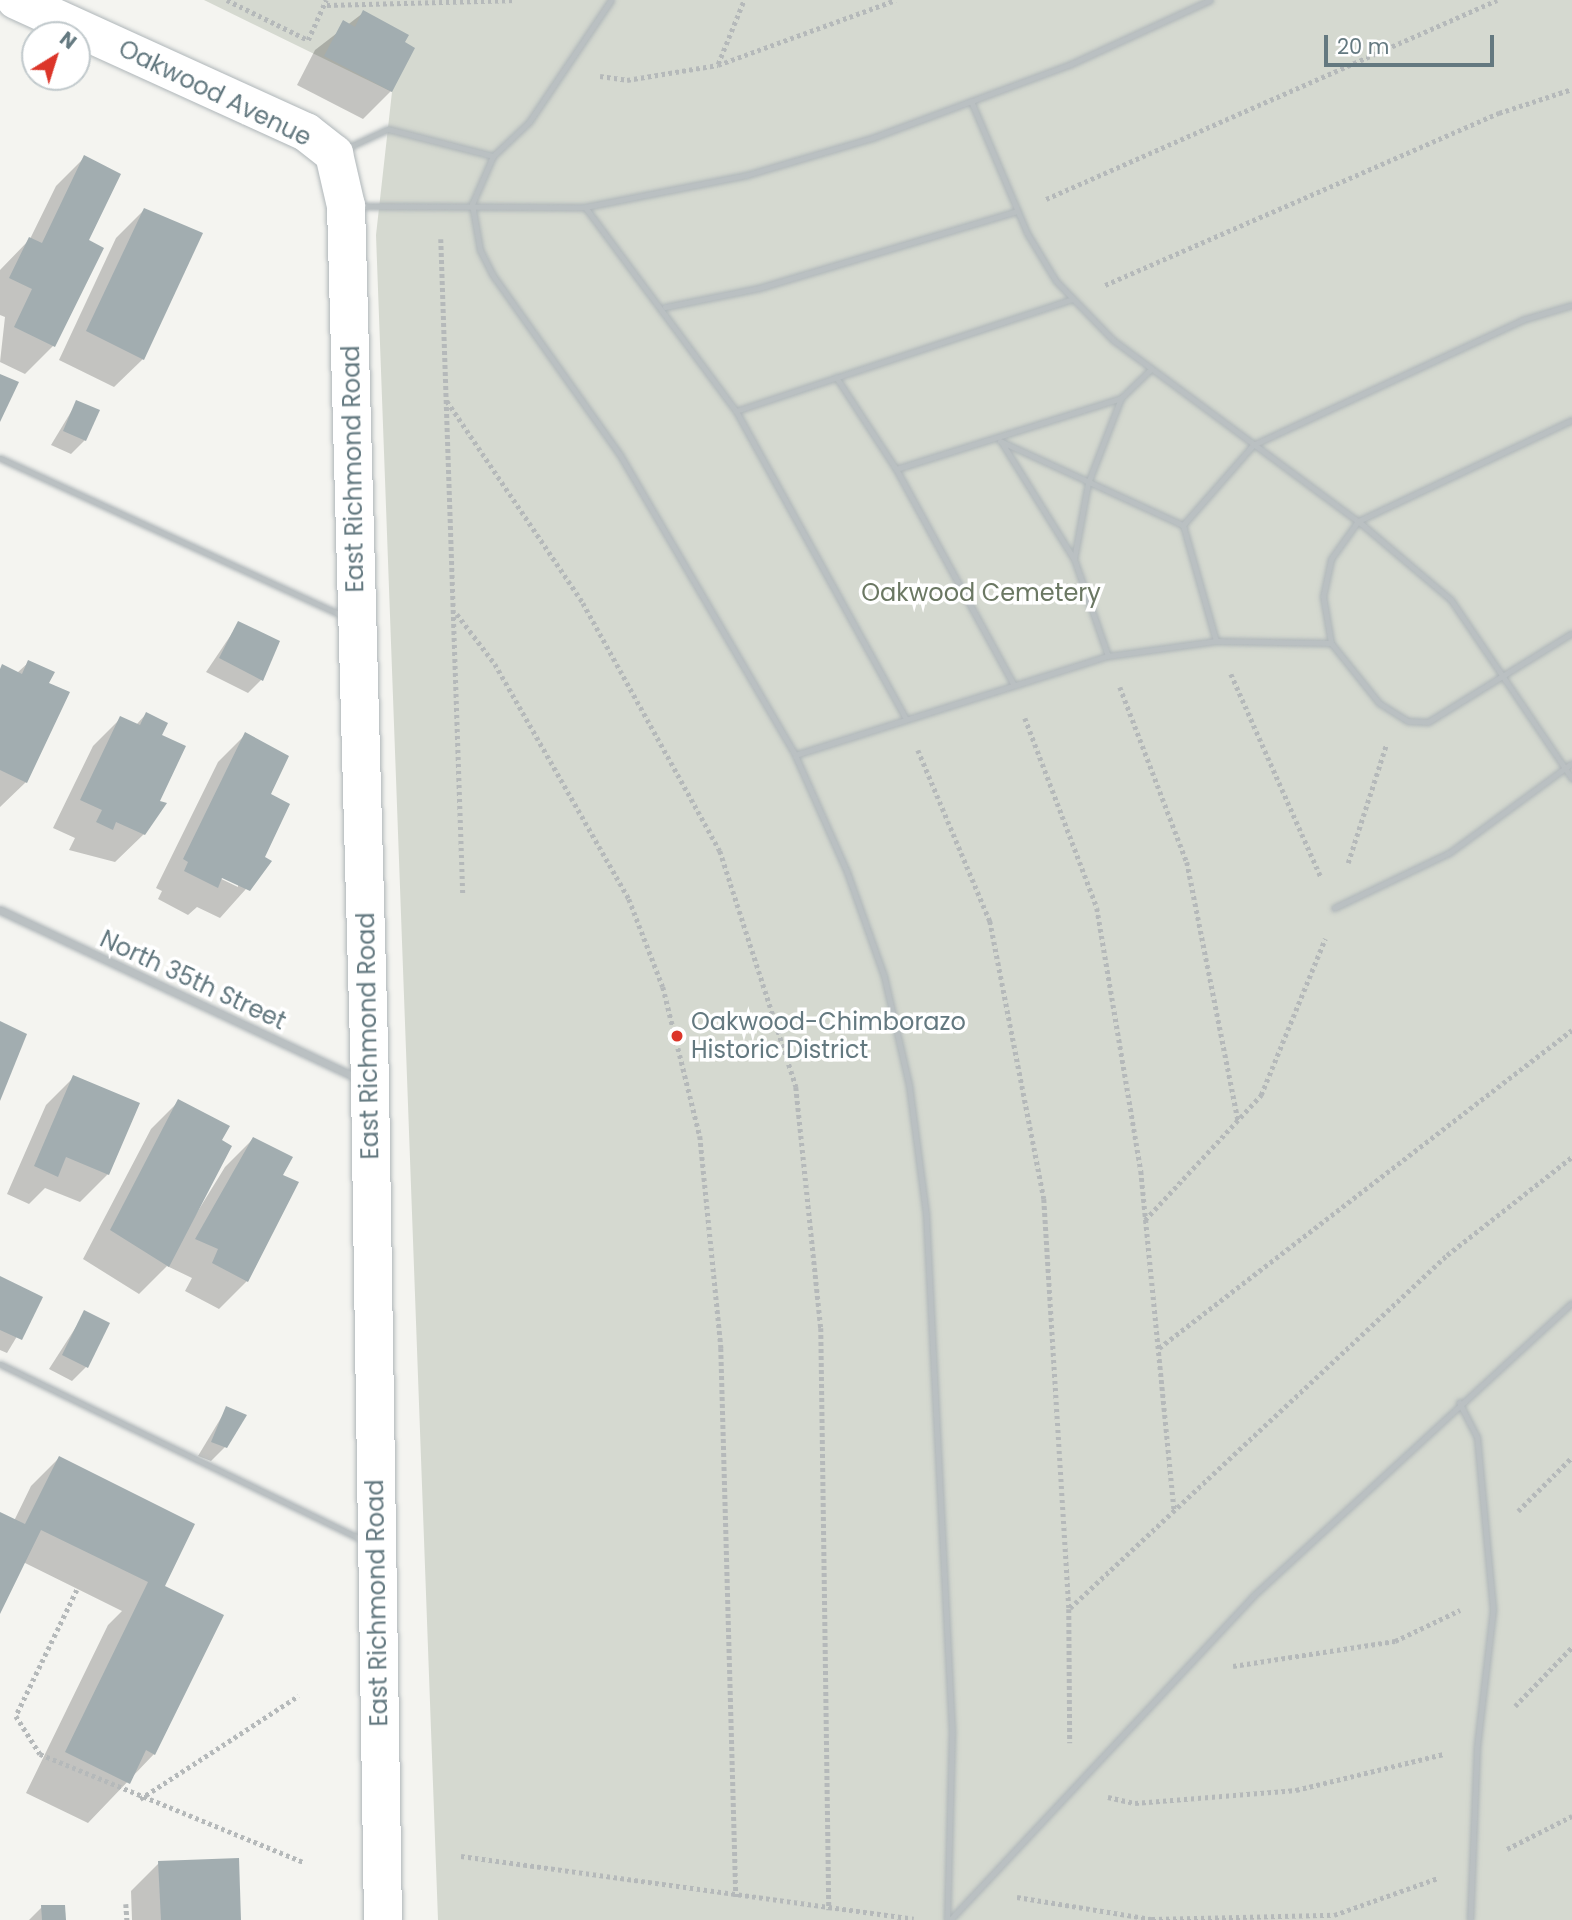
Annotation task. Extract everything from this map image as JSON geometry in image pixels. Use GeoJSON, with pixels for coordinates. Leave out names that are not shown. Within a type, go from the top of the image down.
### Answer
{"type":"FeatureCollection","features":[{"type":"Feature","properties":{"kind":"street","name":"Oakwood Avenue"},"geometry":{"type":"LineString","coordinates":[[16,0],[306,132],[334,154]]}},
{"type":"Feature","properties":{"kind":"street","name":"East Richmond Road"},"geometry":{"type":"LineString","coordinates":[[334,154],[346,206],[370,1084],[375,1546],[383,1920]]}},
{"type":"Feature","properties":{"kind":"street","name":"North 35th Street"},"geometry":{"type":"LineString","coordinates":[[0,910],[370,1084]]}},
{"type":"Feature","properties":{"kind":"lane"},"geometry":{"type":"LineString","coordinates":[[611,0],[529,122],[494,156],[472,204],[480,250],[492,274],[620,455],[795,755],[884,976],[909,1085],[926,1215],[950,1676],[949,1920]]}},
{"type":"Feature","properties":{"kind":"lane"},"geometry":{"type":"LineString","coordinates":[[346,206],[440,203],[585,207],[747,175],[971,102],[1210,0]]}},
{"type":"Feature","properties":{"kind":"lane"},"geometry":{"type":"LineString","coordinates":[[971,102],[1018,211],[1056,281],[1151,369],[1358,521],[1451,600],[1572,779]]}},
{"type":"Feature","properties":{"kind":"lane"},"geometry":{"type":"LineString","coordinates":[[334,154],[388,129],[494,156]]}},
{"type":"Feature","properties":{"kind":"lane"},"geometry":{"type":"LineString","coordinates":[[585,207],[665,307],[736,411],[905,716]]}},
{"type":"Feature","properties":{"kind":"lane"},"geometry":{"type":"LineString","coordinates":[[665,307],[759,288],[1018,211]]}},
{"type":"Feature","properties":{"kind":"lane"},"geometry":{"type":"LineString","coordinates":[[736,411],[1073,299]]}},
{"type":"Feature","properties":{"kind":"lane"},"geometry":{"type":"LineString","coordinates":[[1183,525],[1253,445],[1522,320],[1572,305]]}},
{"type":"Feature","properties":{"kind":"lane"},"geometry":{"type":"LineString","coordinates":[[896,469],[1000,441],[1121,398],[1151,369]]}},
{"type":"Feature","properties":{"kind":"lane"},"geometry":{"type":"LineString","coordinates":[[836,377],[896,469],[1013,684]]}},
{"type":"Feature","properties":{"kind":"lane"},"geometry":{"type":"LineString","coordinates":[[1074,559],[1088,483],[1121,398]]}},
{"type":"Feature","properties":{"kind":"lane"},"geometry":{"type":"LineString","coordinates":[[1572,419],[1358,521],[1331,559],[1323,596],[1331,643],[1394,717],[1428,722],[1506,678],[1572,633]]}},
{"type":"Feature","properties":{"kind":"lane"},"geometry":{"type":"LineString","coordinates":[[1000,441],[1183,525]]}},
{"type":"Feature","properties":{"kind":"lane"},"geometry":{"type":"LineString","coordinates":[[1000,441],[1074,559],[1108,656]]}},
{"type":"Feature","properties":{"kind":"lane"},"geometry":{"type":"LineString","coordinates":[[0,458],[357,621]]}},
{"type":"Feature","properties":{"kind":"lane"},"geometry":{"type":"LineString","coordinates":[[1183,525],[1216,641]]}},
{"type":"Feature","properties":{"kind":"lane"},"geometry":{"type":"LineString","coordinates":[[795,755],[905,716],[1108,656],[1216,641],[1331,643]]}},
{"type":"Feature","properties":{"kind":"lane"},"geometry":{"type":"LineString","coordinates":[[1334,908],[1449,853],[1572,763]]}},
{"type":"Feature","properties":{"kind":"lane"},"geometry":{"type":"LineString","coordinates":[[949,1920],[1175,1675],[1459,1402],[1572,1303]]}},
{"type":"Feature","properties":{"kind":"lane"},"geometry":{"type":"LineString","coordinates":[[0,1364],[375,1546]]}},
{"type":"Feature","properties":{"kind":"lane"},"geometry":{"type":"LineString","coordinates":[[1459,1402],[1477,1437],[1492,1595],[1477,1746],[1471,1920]]}},
{"type":"Feature","properties":{"kind":"path"},"geometry":{"type":"LineString","coordinates":[[227,0],[309,40],[326,3],[516,0]]}},
{"type":"Feature","properties":{"kind":"path"},"geometry":{"type":"LineString","coordinates":[[718,65],[744,0]]}},
{"type":"Feature","properties":{"kind":"path"},"geometry":{"type":"LineString","coordinates":[[565,72],[627,80],[718,65],[896,0]]}},
{"type":"Feature","properties":{"kind":"path"},"geometry":{"type":"LineString","coordinates":[[1018,211],[1497,0]]}},
{"type":"Feature","properties":{"kind":"path"},"geometry":{"type":"LineString","coordinates":[[1073,299],[1499,113],[1572,89]]}},
{"type":"Feature","properties":{"kind":"path"},"geometry":{"type":"LineString","coordinates":[[440,203],[457,614],[463,896]]}},
{"type":"Feature","properties":{"kind":"path"},"geometry":{"type":"LineString","coordinates":[[447,401],[583,603],[720,851],[796,1087],[821,1328],[829,1910]]}},
{"type":"Feature","properties":{"kind":"path"},"geometry":{"type":"LineString","coordinates":[[457,614],[495,664],[629,900],[663,987],[700,1136],[721,1348],[736,1897]]}},
{"type":"Feature","properties":{"kind":"path"},"geometry":{"type":"LineString","coordinates":[[1216,641],[1334,908]]}},
{"type":"Feature","properties":{"kind":"path"},"geometry":{"type":"LineString","coordinates":[[1108,656],[1187,862],[1238,1120]]}},
{"type":"Feature","properties":{"kind":"path"},"geometry":{"type":"LineString","coordinates":[[1013,684],[1097,908],[1145,1220],[1174,1509]]}},
{"type":"Feature","properties":{"kind":"path"},"geometry":{"type":"LineString","coordinates":[[905,716],[990,921],[1044,1199],[1069,1609],[1070,1789],[1135,1803],[1296,1790],[1477,1746],[1572,1647]]}},
{"type":"Feature","properties":{"kind":"path"},"geometry":{"type":"LineString","coordinates":[[1145,1220],[1261,1095],[1334,908],[1394,717]]}},
{"type":"Feature","properties":{"kind":"path"},"geometry":{"type":"LineString","coordinates":[[1158,1349],[1572,1030]]}},
{"type":"Feature","properties":{"kind":"path"},"geometry":{"type":"LineString","coordinates":[[1069,1609],[1447,1255],[1572,1157]]}},
{"type":"Feature","properties":{"kind":"path"},"geometry":{"type":"LineString","coordinates":[[1488,1540],[1572,1457]]}},
{"type":"Feature","properties":{"kind":"path"},"geometry":{"type":"LineString","coordinates":[[78,1590],[16,1716],[40,1754],[139,1800],[303,1861]]}},
{"type":"Feature","properties":{"kind":"path"},"geometry":{"type":"LineString","coordinates":[[1175,1675],[1395,1641],[1492,1595]]}},
{"type":"Feature","properties":{"kind":"path"},"geometry":{"type":"LineString","coordinates":[[139,1800],[298,1696]]}},
{"type":"Feature","properties":{"kind":"path"},"geometry":{"type":"LineString","coordinates":[[978,1891],[1152,1919],[1334,1915],[1472,1866],[1572,1816]]}},
{"type":"Feature","properties":{"kind":"path"},"geometry":{"type":"LineString","coordinates":[[461,1856],[829,1910],[922,1920]]}},
{"type":"Feature","properties":{"kind":"path"},"geometry":{"type":"LineString","coordinates":[[126,1904],[127,1920]]}},
{"type":"Feature","properties":{"kind":"green space","name":"Oakwood Cemetery"},"geometry":{"type":"Polygon","coordinates":[[[204,0],[1572,0],[1572,1920],[438,1920],[376,235],[392,92],[204,0]]]}},
{"type":"Feature","properties":{"kind":"building"},"geometry":{"type":"Polygon","coordinates":[[[363,10],[409,35],[405,42],[415,48],[392,92],[324,56],[343,20],[355,27],[363,10]]]}},
{"type":"Feature","properties":{"kind":"building"},"geometry":{"type":"Polygon","coordinates":[[[84,155],[121,174],[89,240],[104,248],[55,347],[14,327],[32,289],[9,278],[29,237],[42,243],[84,155]]]}},
{"type":"Feature","properties":{"kind":"building"},"geometry":{"type":"Polygon","coordinates":[[[144,208],[203,233],[144,360],[86,331],[144,208]]]}},
{"type":"Feature","properties":{"kind":"building"},"geometry":{"type":"Polygon","coordinates":[[[0,374],[19,382],[0,422],[0,374]]]}},
{"type":"Feature","properties":{"kind":"building"},"geometry":{"type":"Polygon","coordinates":[[[76,400],[100,410],[86,441],[63,431],[76,400]]]}},
{"type":"Feature","properties":{"kind":"building"},"geometry":{"type":"Polygon","coordinates":[[[238,621],[280,641],[263,681],[219,658],[238,621]]]}},
{"type":"Feature","properties":{"kind":"building"},"geometry":{"type":"Polygon","coordinates":[[[28,660],[55,672],[49,683],[70,692],[27,783],[0,770],[0,669],[2,664],[22,674],[28,660]]]}},
{"type":"Feature","properties":{"kind":"building"},"geometry":{"type":"Polygon","coordinates":[[[146,712],[168,723],[162,735],[186,746],[160,801],[167,803],[145,835],[116,822],[113,830],[96,822],[102,810],[80,800],[120,716],[140,725],[146,712]]]}},
{"type":"Feature","properties":{"kind":"building"},"geometry":{"type":"Polygon","coordinates":[[[245,732],[289,756],[271,794],[290,804],[265,857],[272,861],[250,891],[222,878],[218,888],[184,871],[188,862],[183,859],[245,732]]]}},
{"type":"Feature","properties":{"kind":"building"},"geometry":{"type":"Polygon","coordinates":[[[0,1021],[27,1034],[0,1101],[0,1021]]]}},
{"type":"Feature","properties":{"kind":"building"},"geometry":{"type":"Polygon","coordinates":[[[73,1075],[140,1103],[109,1175],[66,1157],[58,1177],[34,1166],[73,1075]]]}},
{"type":"Feature","properties":{"kind":"building"},"geometry":{"type":"Polygon","coordinates":[[[178,1099],[230,1126],[222,1140],[232,1146],[169,1267],[110,1230],[178,1099]]]}},
{"type":"Feature","properties":{"kind":"building"},"geometry":{"type":"Polygon","coordinates":[[[253,1137],[293,1157],[283,1175],[299,1182],[248,1282],[212,1263],[218,1249],[195,1239],[253,1137]]]}},
{"type":"Feature","properties":{"kind":"building"},"geometry":{"type":"Polygon","coordinates":[[[0,1276],[43,1297],[22,1340],[0,1330],[0,1276]]]}},
{"type":"Feature","properties":{"kind":"building"},"geometry":{"type":"Polygon","coordinates":[[[84,1310],[110,1323],[88,1368],[62,1355],[84,1310]]]}},
{"type":"Feature","properties":{"kind":"building"},"geometry":{"type":"Polygon","coordinates":[[[226,1406],[247,1415],[227,1448],[211,1442],[226,1406]]]}},
{"type":"Feature","properties":{"kind":"building"},"geometry":{"type":"Polygon","coordinates":[[[59,1456],[195,1524],[165,1586],[224,1615],[155,1755],[146,1750],[130,1784],[65,1752],[148,1582],[41,1530],[0,1614],[0,1512],[25,1524],[59,1456]]]}},
{"type":"Feature","properties":{"kind":"building"},"geometry":{"type":"Polygon","coordinates":[[[239,1858],[241,1920],[161,1920],[158,1861],[239,1858]]]}},
{"type":"Feature","properties":{"kind":"building"},"geometry":{"type":"Polygon","coordinates":[[[41,1905],[65,1905],[66,1920],[42,1920],[41,1905]]]}},
{"type":"Feature","properties":{"kind":"place","name":"Oakwood-Chimborazo Historic District"},"geometry":{"type":"Point","coordinates":[677,1036]}}]}
